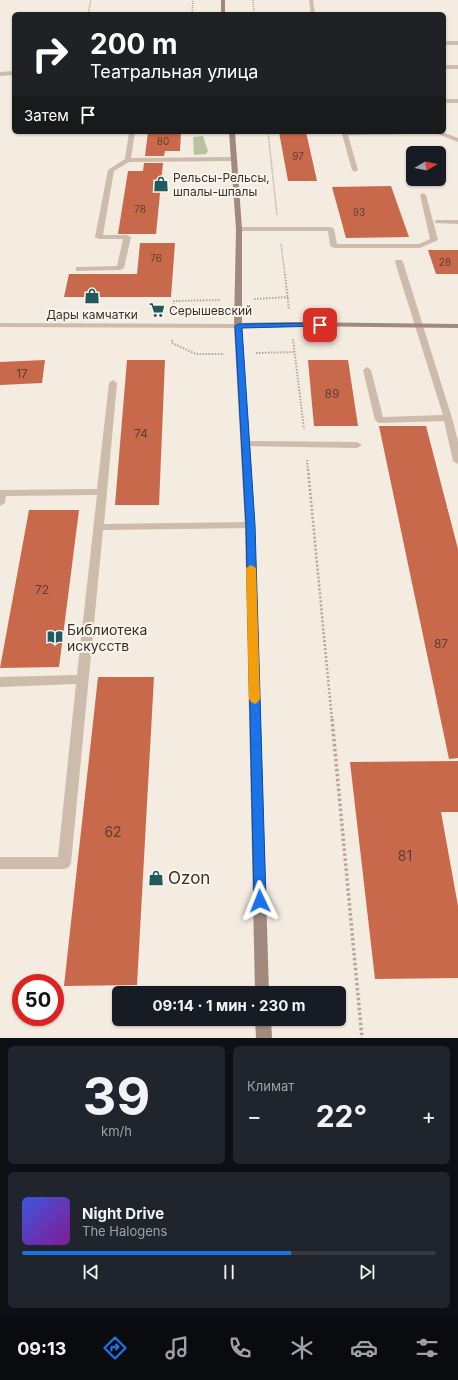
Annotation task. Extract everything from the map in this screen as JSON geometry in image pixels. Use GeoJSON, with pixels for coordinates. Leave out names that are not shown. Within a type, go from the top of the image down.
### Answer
{"type":"FeatureCollection","features":[{"type":"Feature","properties":{"kind":"main road"},"geometry":{"type":"LineString","coordinates":[[223,0],[223,12]]}},
{"type":"Feature","properties":{"kind":"main road"},"geometry":{"type":"LineString","coordinates":[[232,134],[239,229],[238,326],[250,525],[262,986]]}},
{"type":"Feature","properties":{"kind":"main road"},"geometry":{"type":"LineString","coordinates":[[238,326],[291,324],[458,326]]}},
{"type":"Feature","properties":{"kind":"main road"},"geometry":{"type":"LineString","coordinates":[[263,1026],[264,1038]]}},
{"type":"Feature","properties":{"kind":"street"},"geometry":{"type":"LineString","coordinates":[[311,0],[313,12]]}},
{"type":"Feature","properties":{"kind":"street"},"geometry":{"type":"LineString","coordinates":[[446,43],[458,43]]}},
{"type":"Feature","properties":{"kind":"street"},"geometry":{"type":"LineString","coordinates":[[446,67],[458,67]]}},
{"type":"Feature","properties":{"kind":"street"},"geometry":{"type":"LineString","coordinates":[[0,74],[12,74]]}},
{"type":"Feature","properties":{"kind":"street"},"geometry":{"type":"LineString","coordinates":[[446,101],[458,101]]}},
{"type":"Feature","properties":{"kind":"street"},"geometry":{"type":"LineString","coordinates":[[128,160],[132,134]]}},
{"type":"Feature","properties":{"kind":"street"},"geometry":{"type":"LineString","coordinates":[[343,134],[355,170]]}},
{"type":"Feature","properties":{"kind":"street"},"geometry":{"type":"LineString","coordinates":[[442,134],[458,140]]}},
{"type":"Feature","properties":{"kind":"street"},"geometry":{"type":"LineString","coordinates":[[79,269],[120,268],[127,237],[99,237],[111,170],[128,160],[234,159]]}},
{"type":"Feature","properties":{"kind":"street"},"geometry":{"type":"LineString","coordinates":[[239,229],[331,229],[334,246],[420,246],[434,240],[423,195]]}},
{"type":"Feature","properties":{"kind":"street"},"geometry":{"type":"LineString","coordinates":[[437,222],[458,222]]}},
{"type":"Feature","properties":{"kind":"street"},"geometry":{"type":"LineString","coordinates":[[399,262],[448,418],[458,461]]}},
{"type":"Feature","properties":{"kind":"street"},"geometry":{"type":"LineString","coordinates":[[0,325],[238,326]]}},
{"type":"Feature","properties":{"kind":"street"},"geometry":{"type":"LineString","coordinates":[[367,370],[379,420],[448,418]]}},
{"type":"Feature","properties":{"kind":"street"},"geometry":{"type":"LineString","coordinates":[[0,863],[64,863],[113,383]]}},
{"type":"Feature","properties":{"kind":"street"},"geometry":{"type":"LineString","coordinates":[[246,444],[357,445]]}},
{"type":"Feature","properties":{"kind":"street"},"geometry":{"type":"LineString","coordinates":[[0,503],[1,493],[102,492]]}},
{"type":"Feature","properties":{"kind":"street"},"geometry":{"type":"LineString","coordinates":[[99,527],[250,525]]}},
{"type":"Feature","properties":{"kind":"street"},"geometry":{"type":"LineString","coordinates":[[0,682],[83,679]]}},
{"type":"Feature","properties":{"kind":"path"},"geometry":{"type":"LineString","coordinates":[[88,12],[91,0]]}},
{"type":"Feature","properties":{"kind":"path"},"geometry":{"type":"LineString","coordinates":[[192,12],[193,0]]}},
{"type":"Feature","properties":{"kind":"path"},"geometry":{"type":"LineString","coordinates":[[253,0],[254,12]]}},
{"type":"Feature","properties":{"kind":"path"},"geometry":{"type":"LineString","coordinates":[[268,134],[306,444],[362,1038]]}},
{"type":"Feature","properties":{"kind":"green space"},"geometry":{"type":"Polygon","coordinates":[[[203,136],[208,151],[206,154],[194,155],[193,137],[203,136]]]}},
{"type":"Feature","properties":{"kind":"building"},"geometry":{"type":"Polygon","coordinates":[[[148,134],[181,134],[180,151],[165,151],[164,156],[145,156],[148,134]]]}},
{"type":"Feature","properties":{"kind":"building"},"geometry":{"type":"Polygon","coordinates":[[[279,134],[306,134],[317,181],[288,181],[279,134]]]}},
{"type":"Feature","properties":{"kind":"building"},"geometry":{"type":"Polygon","coordinates":[[[144,163],[163,163],[156,234],[118,234],[128,171],[143,171],[144,163]]]}},
{"type":"Feature","properties":{"kind":"building"},"geometry":{"type":"Polygon","coordinates":[[[391,186],[409,237],[346,238],[332,187],[391,186]]]}},
{"type":"Feature","properties":{"kind":"building"},"geometry":{"type":"Polygon","coordinates":[[[140,243],[175,243],[171,297],[64,297],[69,274],[137,274],[140,243]]]}},
{"type":"Feature","properties":{"kind":"building"},"geometry":{"type":"Polygon","coordinates":[[[428,250],[458,250],[458,274],[436,274],[428,250]]]}},
{"type":"Feature","properties":{"kind":"building"},"geometry":{"type":"Polygon","coordinates":[[[45,360],[42,383],[0,385],[0,362],[45,360]]]}},
{"type":"Feature","properties":{"kind":"building"},"geometry":{"type":"Polygon","coordinates":[[[127,360],[165,360],[159,505],[115,505],[127,360]]]}},
{"type":"Feature","properties":{"kind":"building"},"geometry":{"type":"Polygon","coordinates":[[[308,360],[348,360],[358,426],[314,426],[308,360]]]}},
{"type":"Feature","properties":{"kind":"building"},"geometry":{"type":"Polygon","coordinates":[[[379,426],[426,426],[458,549],[458,758],[449,759],[379,426]]]}},
{"type":"Feature","properties":{"kind":"building"},"geometry":{"type":"Polygon","coordinates":[[[29,510],[79,510],[59,667],[0,668],[29,510]]]}},
{"type":"Feature","properties":{"kind":"building"},"geometry":{"type":"Polygon","coordinates":[[[98,677],[154,677],[137,985],[64,986],[98,677]]]}},
{"type":"Feature","properties":{"kind":"building"},"geometry":{"type":"Polygon","coordinates":[[[458,761],[458,812],[441,812],[458,906],[458,978],[375,979],[350,762],[458,761]]]}},
{"type":"Feature","properties":{"kind":"slow traffic"},"geometry":{"type":"LineString","coordinates":[[251,568],[255,699]]}},
{"type":"Feature","properties":{"kind":"place","name":"Рельсы-Рельсы, шпалы-шпалы"},"geometry":{"type":"Point","coordinates":[161,184]}},
{"type":"Feature","properties":{"kind":"place","name":"Дары камчатки"},"geometry":{"type":"Point","coordinates":[92,296]}},
{"type":"Feature","properties":{"kind":"place","name":"Серышевский"},"geometry":{"type":"Point","coordinates":[157,310]}},
{"type":"Feature","properties":{"kind":"place","name":"Библиотека искусств"},"geometry":{"type":"Point","coordinates":[55,637]}},
{"type":"Feature","properties":{"kind":"place","name":"Ozon"},"geometry":{"type":"Point","coordinates":[156,878]}},
{"type":"Feature","properties":{"kind":"route"},"geometry":{"type":"LineString","coordinates":[[260,901],[250,525],[241,353],[238,326],[291,324],[320,325]]}}]}
